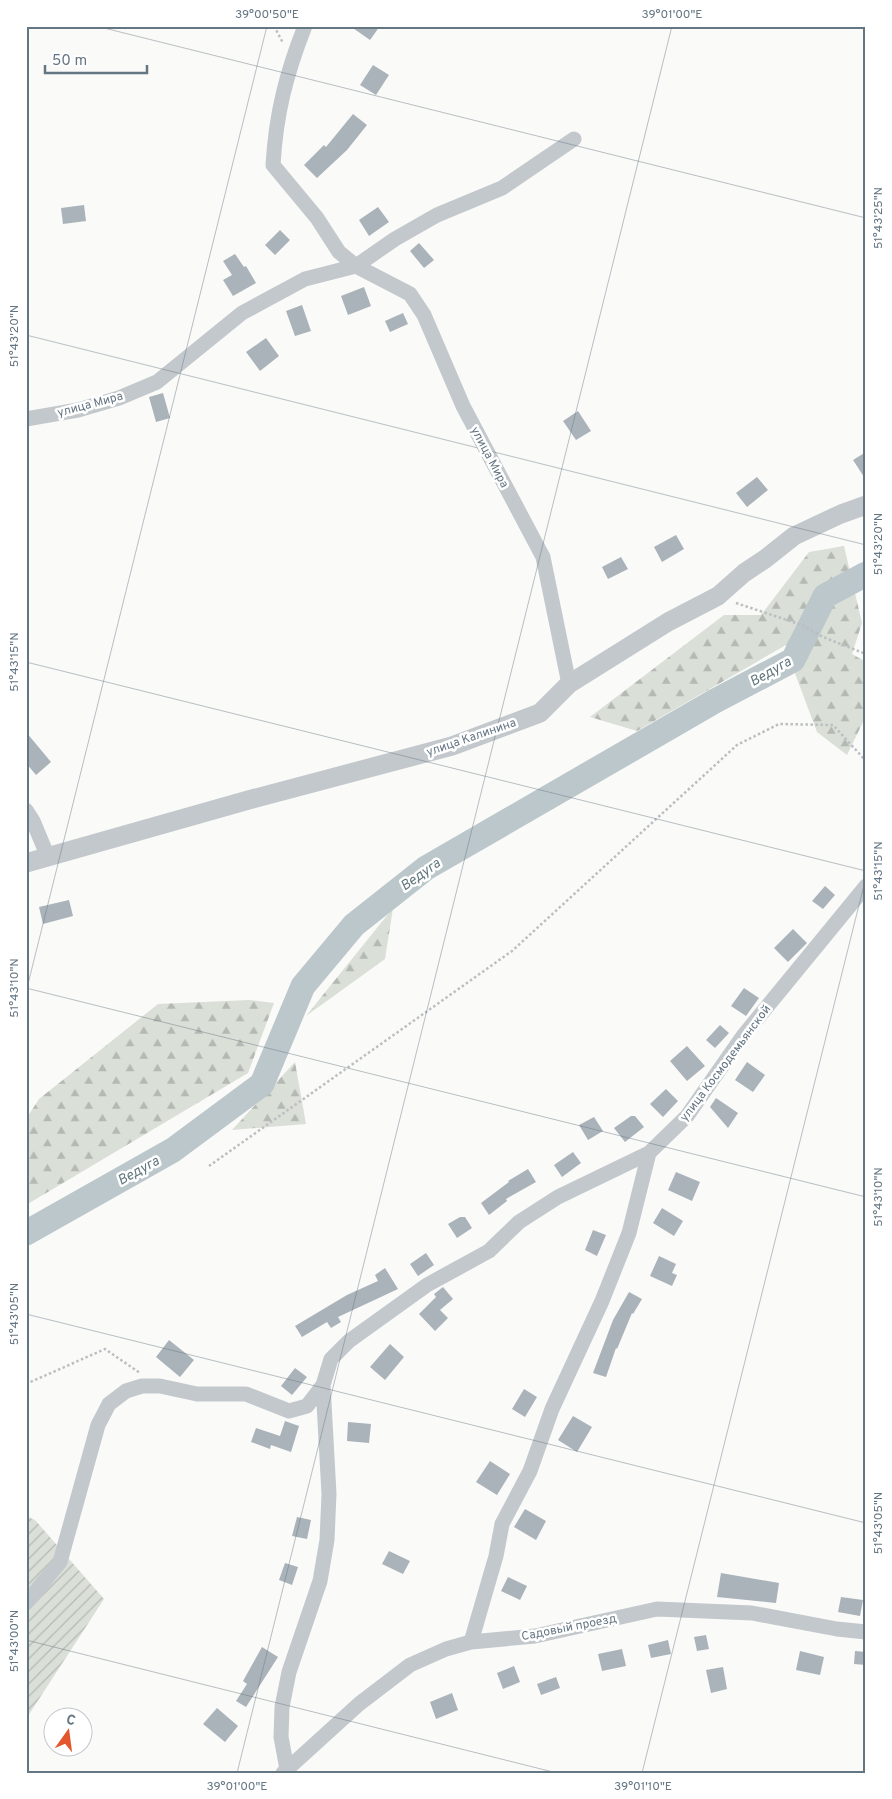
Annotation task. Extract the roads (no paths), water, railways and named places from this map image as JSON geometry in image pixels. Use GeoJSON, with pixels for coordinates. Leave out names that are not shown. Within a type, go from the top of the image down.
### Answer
{"type":"FeatureCollection","features":[{"type":"Feature","properties":{"kind":"street","name":"улица Мира"},"geometry":{"type":"LineString","coordinates":[[305,26],[289,66],[275,128],[273,165],[317,218],[339,252],[356,266],[410,294],[424,315],[463,406],[543,557],[569,684]]}},
{"type":"Feature","properties":{"kind":"street","name":"улица Мира"},"geometry":{"type":"LineString","coordinates":[[26,419],[78,410],[119,398],[157,382],[242,313],[305,280],[356,266],[438,215],[502,188],[574,139]]}},
{"type":"Feature","properties":{"kind":"street","name":"улица Калинина"},"geometry":{"type":"LineString","coordinates":[[26,863],[252,799],[452,746],[540,713],[569,684],[668,622],[718,596],[744,573],[794,536],[841,514],[866,505]]}},
{"type":"Feature","properties":{"kind":"street"},"geometry":{"type":"LineString","coordinates":[[26,810],[33,820],[48,856]]}},
{"type":"Feature","properties":{"kind":"street","name":"улица Космодемьянской"},"geometry":{"type":"LineString","coordinates":[[323,1386],[331,1359],[349,1341],[419,1291],[489,1251],[519,1222],[558,1197],[650,1153],[687,1116],[743,1036],[866,886]]}},
{"type":"Feature","properties":{"kind":"street"},"geometry":{"type":"LineString","coordinates":[[471,1642],[496,1556],[502,1524],[530,1471],[552,1409],[602,1302],[629,1233],[650,1153]]}},
{"type":"Feature","properties":{"kind":"street"},"geometry":{"type":"LineString","coordinates":[[26,1603],[60,1562],[98,1425],[109,1404],[126,1392],[142,1386],[160,1386],[197,1394],[246,1394],[289,1411],[307,1406],[323,1386]]}},
{"type":"Feature","properties":{"kind":"street"},"geometry":{"type":"LineString","coordinates":[[285,1771],[282,1706],[289,1672],[320,1581],[327,1540],[329,1494],[323,1386]]}},
{"type":"Feature","properties":{"kind":"street","name":"Садовый проезд"},"geometry":{"type":"LineString","coordinates":[[285,1771],[359,1704],[410,1665],[446,1649],[471,1642],[535,1636],[657,1609],[752,1613],[837,1629],[866,1632]]}},
{"type":"Feature","properties":{"kind":"waterway","name":"Ведуга"},"geometry":{"type":"LineString","coordinates":[[26,1233],[173,1150],[262,1084],[303,986],[354,925],[426,868],[715,701],[793,660],[825,596],[866,574]]}}]}
